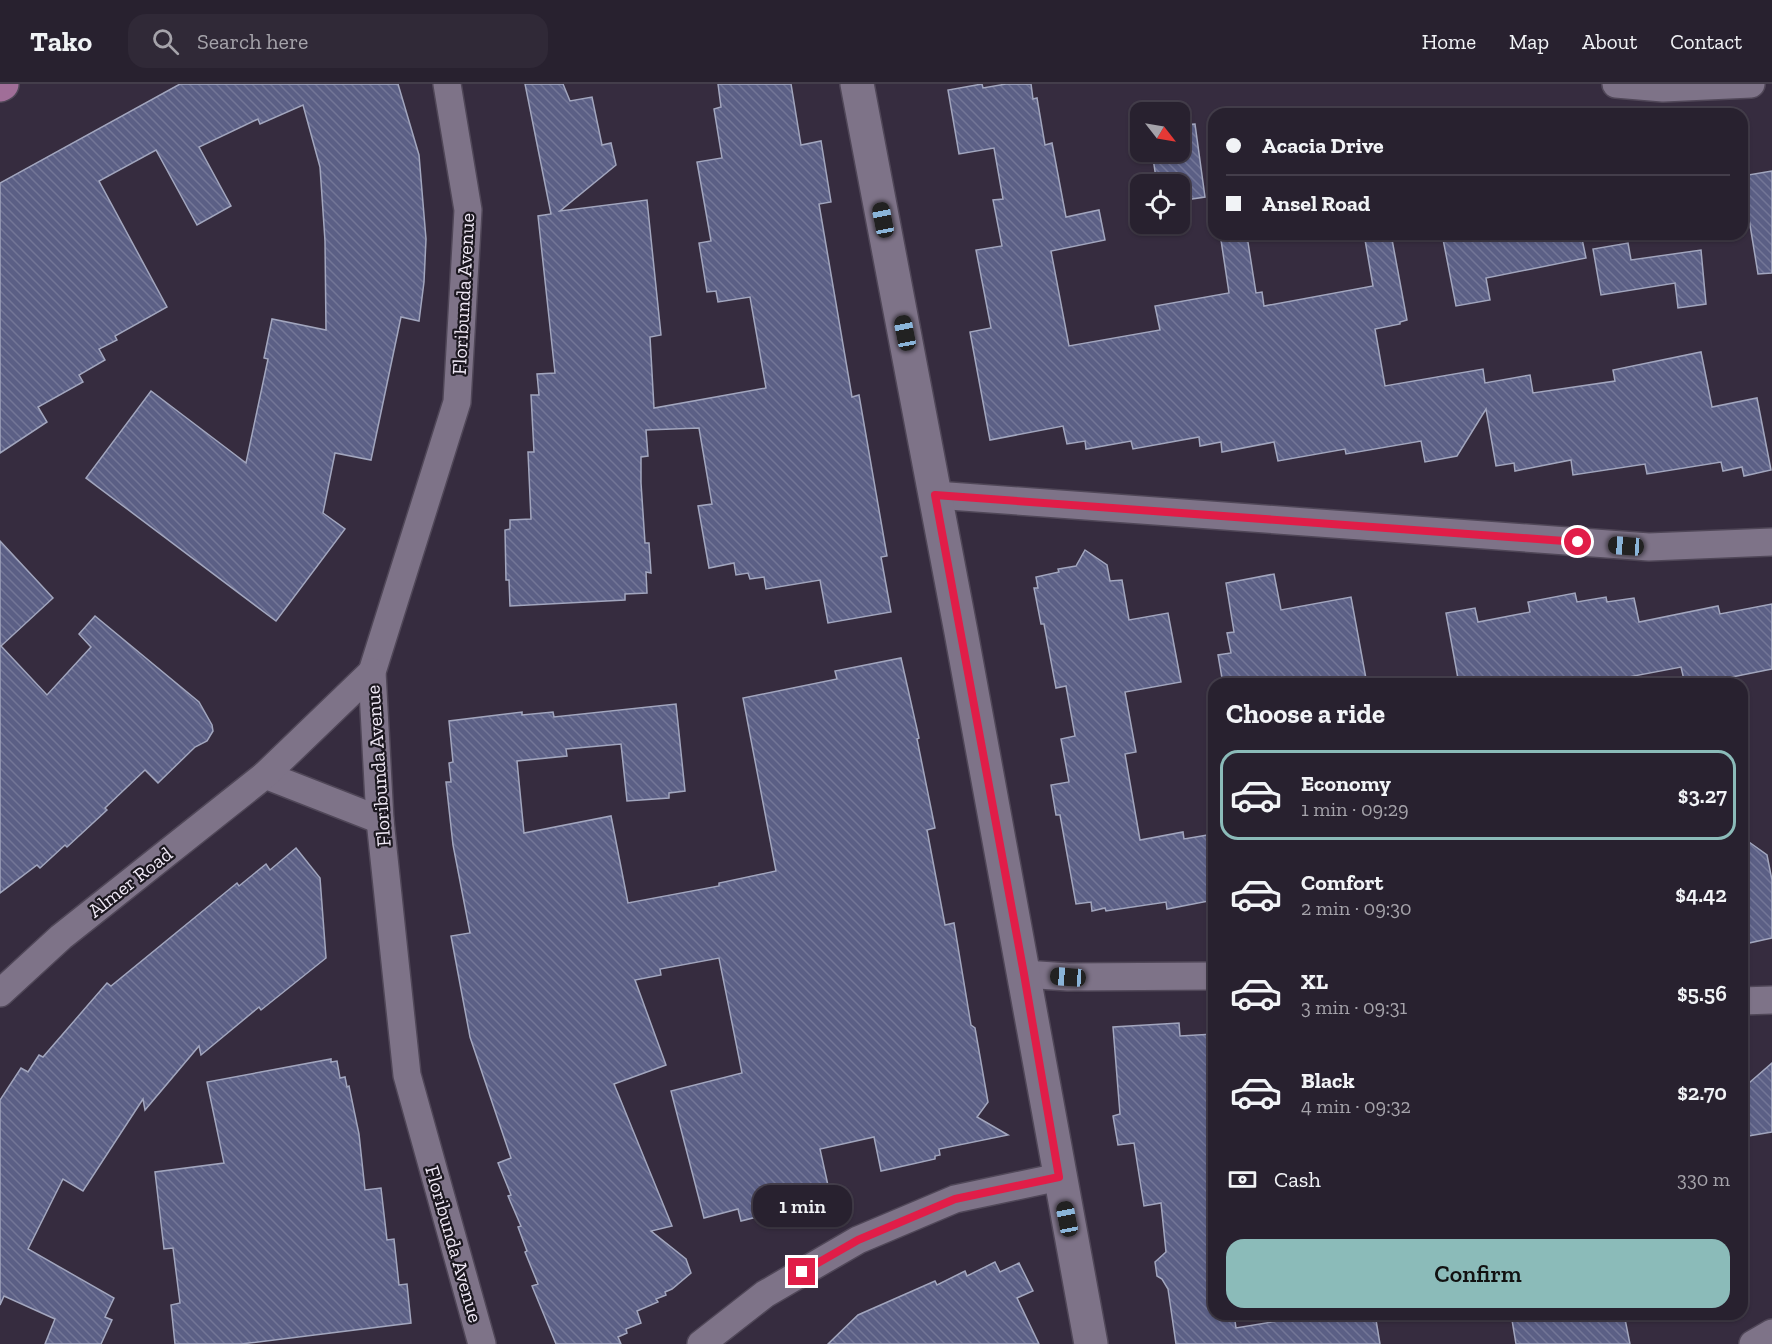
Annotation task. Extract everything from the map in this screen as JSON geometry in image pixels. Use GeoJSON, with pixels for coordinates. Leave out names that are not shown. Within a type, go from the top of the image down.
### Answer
{"type":"FeatureCollection","features":[{"type":"Feature","properties":{"kind":"street","name":"Floribunda Avenue"},"geometry":{"type":"LineString","coordinates":[[447,84],[468,210],[457,402],[372,672],[380,820],[407,1075],[482,1344]]}},
{"type":"Feature","properties":{"kind":"street"},"geometry":{"type":"LineString","coordinates":[[857,84],[1024,974],[1090,1344]]}},
{"type":"Feature","properties":{"kind":"street"},"geometry":{"type":"LineString","coordinates":[[1616,84],[1663,88],[1751,84]]}},
{"type":"Feature","properties":{"kind":"street"},"geometry":{"type":"LineString","coordinates":[[935,495],[1649,547],[1772,542]]}},
{"type":"Feature","properties":{"kind":"street","name":"Almer Road"},"geometry":{"type":"LineString","coordinates":[[0,993],[61,937],[265,776],[372,672]]}},
{"type":"Feature","properties":{"kind":"street"},"geometry":{"type":"LineString","coordinates":[[265,776],[380,820]]}},
{"type":"Feature","properties":{"kind":"street"},"geometry":{"type":"LineString","coordinates":[[1024,974],[1068,977],[1208,976]]}},
{"type":"Feature","properties":{"kind":"street"},"geometry":{"type":"LineString","coordinates":[[1748,1001],[1772,1000]]}},
{"type":"Feature","properties":{"kind":"street"},"geometry":{"type":"LineString","coordinates":[[701,1344],[765,1294],[858,1240],[955,1199],[1059,1177]]}},
{"type":"Feature","properties":{"kind":"street"},"geometry":{"type":"LineString","coordinates":[[1753,1344],[1772,1332]]}},
{"type":"Feature","properties":{"kind":"building"},"geometry":{"type":"Polygon","coordinates":[[[180,84],[398,84],[419,155],[426,239],[419,321],[401,317],[371,460],[335,453],[323,513],[345,529],[276,621],[86,478],[151,391],[246,463],[268,359],[264,358],[272,319],[326,330],[325,241],[320,167],[303,105],[260,124],[258,119],[199,147],[231,206],[197,225],[156,150],[99,181],[167,307],[115,336],[117,340],[99,349],[105,360],[79,375],[83,382],[38,407],[47,422],[0,453],[0,183],[180,84]]]}},
{"type":"Feature","properties":{"kind":"building"},"geometry":{"type":"Polygon","coordinates":[[[525,84],[563,84],[570,101],[592,97],[602,145],[611,143],[616,165],[560,211],[647,200],[661,335],[650,337],[654,408],[766,388],[750,297],[718,302],[716,291],[707,292],[699,243],[711,241],[697,162],[722,158],[714,109],[721,107],[718,84],[791,84],[801,145],[821,141],[831,202],[819,204],[852,397],[859,395],[887,556],[881,557],[891,612],[828,623],[820,580],[766,589],[764,577],[750,579],[748,573],[736,575],[734,563],[709,568],[698,506],[712,504],[699,428],[646,430],[648,456],[641,457],[641,483],[645,543],[649,543],[651,573],[646,572],[647,593],[625,594],[625,600],[510,606],[509,580],[506,580],[505,530],[510,529],[510,520],[531,519],[528,452],[534,452],[531,395],[539,395],[537,374],[555,373],[538,216],[551,214],[525,84]]]}},
{"type":"Feature","properties":{"kind":"building"},"geometry":{"type":"Polygon","coordinates":[[[982,84],[983,88],[1006,84],[1031,84],[1033,99],[1037,98],[1045,145],[1052,143],[1066,217],[1099,210],[1105,240],[1051,251],[1069,346],[1160,330],[1155,306],[1229,293],[1221,240],[1248,240],[1256,293],[1262,292],[1264,306],[1373,286],[1365,240],[1392,240],[1407,320],[1400,324],[1375,329],[1385,386],[1483,369],[1485,383],[1530,375],[1533,393],[1615,381],[1613,370],[1701,352],[1712,407],[1757,398],[1771,470],[1744,476],[1742,467],[1723,471],[1721,462],[1647,474],[1645,464],[1573,475],[1571,460],[1515,471],[1514,463],[1496,466],[1486,409],[1457,456],[1425,462],[1421,441],[1346,454],[1345,449],[1278,461],[1274,442],[1222,452],[1221,442],[1200,446],[1199,437],[1133,449],[1131,441],[1086,449],[1085,441],[1067,444],[1063,426],[990,440],[970,332],[991,328],[976,250],[1002,246],[993,200],[1003,199],[994,148],[959,154],[948,90],[982,84]]]}},
{"type":"Feature","properties":{"kind":"building"},"geometry":{"type":"Polygon","coordinates":[[[1190,124],[1195,124],[1205,197],[1190,199],[1190,174],[1155,174],[1154,162],[1190,162],[1190,124]]]}},
{"type":"Feature","properties":{"kind":"building"},"geometry":{"type":"Polygon","coordinates":[[[1772,171],[1772,273],[1758,274],[1748,213],[1748,175],[1772,171]]]}},
{"type":"Feature","properties":{"kind":"building"},"geometry":{"type":"Polygon","coordinates":[[[1443,240],[1582,240],[1586,258],[1486,278],[1490,300],[1456,306],[1443,240]]]}},
{"type":"Feature","properties":{"kind":"building"},"geometry":{"type":"Polygon","coordinates":[[[1628,243],[1631,260],[1701,250],[1706,304],[1678,308],[1675,283],[1601,295],[1593,249],[1628,243]]]}},
{"type":"Feature","properties":{"kind":"building"},"geometry":{"type":"Polygon","coordinates":[[[0,541],[53,598],[1,646],[47,695],[91,647],[79,634],[95,616],[199,702],[213,731],[207,741],[195,747],[158,783],[145,770],[67,847],[65,845],[40,868],[37,865],[0,893],[0,541]]]}},
{"type":"Feature","properties":{"kind":"building"},"geometry":{"type":"Polygon","coordinates":[[[1085,550],[1107,565],[1110,581],[1122,580],[1129,620],[1168,613],[1181,682],[1125,692],[1136,752],[1125,754],[1140,840],[1183,832],[1184,839],[1208,835],[1208,901],[1167,909],[1166,902],[1106,911],[1105,908],[1092,911],[1091,902],[1076,904],[1060,815],[1056,815],[1051,785],[1069,782],[1061,739],[1075,736],[1066,686],[1056,688],[1044,624],[1041,624],[1034,588],[1038,588],[1036,577],[1059,572],[1058,569],[1076,566],[1085,550]]]}},
{"type":"Feature","properties":{"kind":"building"},"geometry":{"type":"Polygon","coordinates":[[[1274,574],[1281,610],[1351,597],[1366,678],[1222,678],[1218,655],[1231,653],[1227,633],[1234,632],[1226,583],[1274,574]]]}},
{"type":"Feature","properties":{"kind":"building"},"geometry":{"type":"Polygon","coordinates":[[[1575,593],[1577,602],[1606,597],[1607,602],[1634,598],[1639,622],[1718,606],[1720,614],[1772,604],[1772,669],[1727,678],[1684,678],[1681,667],[1623,678],[1458,678],[1446,613],[1475,608],[1478,622],[1530,612],[1528,602],[1575,593]]]}},
{"type":"Feature","properties":{"kind":"building"},"geometry":{"type":"Polygon","coordinates":[[[901,658],[919,738],[917,739],[935,828],[927,830],[945,925],[954,923],[971,1025],[975,1028],[988,1102],[977,1117],[1008,1135],[939,1149],[940,1155],[935,1156],[935,1159],[881,1171],[874,1137],[820,1149],[829,1190],[799,1197],[801,1204],[795,1205],[796,1207],[741,1221],[738,1209],[704,1218],[671,1091],[742,1073],[719,958],[660,969],[661,975],[635,980],[666,1065],[614,1084],[672,1226],[651,1231],[686,1259],[691,1273],[665,1292],[666,1295],[656,1299],[658,1302],[637,1311],[641,1323],[626,1329],[627,1333],[618,1337],[621,1344],[556,1344],[532,1286],[538,1284],[525,1252],[527,1251],[518,1227],[521,1226],[508,1196],[511,1195],[498,1163],[511,1158],[470,1037],[451,936],[470,933],[453,845],[446,782],[451,782],[449,763],[453,762],[449,721],[522,712],[522,715],[553,712],[554,717],[676,704],[685,791],[669,793],[669,798],[627,801],[621,744],[566,749],[567,756],[517,761],[524,833],[611,816],[628,903],[719,886],[719,883],[776,871],[743,698],[837,679],[835,671],[901,658]]]}},
{"type":"Feature","properties":{"kind":"building"},"geometry":{"type":"Polygon","coordinates":[[[1748,841],[1767,855],[1772,880],[1772,938],[1749,943],[1748,841]]]}},
{"type":"Feature","properties":{"kind":"building"},"geometry":{"type":"Polygon","coordinates":[[[296,848],[320,878],[326,958],[261,1010],[259,1007],[201,1055],[199,1046],[145,1110],[143,1099],[83,1191],[63,1179],[28,1249],[114,1298],[105,1317],[112,1320],[101,1344],[45,1344],[55,1319],[4,1296],[0,1305],[0,1100],[21,1068],[28,1072],[39,1055],[43,1057],[107,983],[111,986],[237,883],[239,886],[266,864],[270,870],[296,848]]]}},
{"type":"Feature","properties":{"kind":"building"},"geometry":{"type":"Polygon","coordinates":[[[1179,1023],[1180,1036],[1208,1034],[1208,1320],[1235,1320],[1236,1328],[1283,1320],[1376,1320],[1380,1344],[1176,1344],[1168,1289],[1162,1279],[1157,1276],[1155,1262],[1166,1252],[1161,1203],[1144,1206],[1134,1143],[1118,1145],[1113,1116],[1120,1114],[1113,1027],[1179,1023]]]}},
{"type":"Feature","properties":{"kind":"building"},"geometry":{"type":"Polygon","coordinates":[[[331,1059],[331,1062],[337,1061],[340,1078],[345,1077],[347,1087],[349,1086],[359,1134],[365,1190],[381,1188],[387,1240],[394,1239],[399,1285],[407,1284],[411,1323],[241,1344],[175,1344],[171,1305],[180,1303],[173,1248],[164,1249],[155,1172],[224,1163],[207,1082],[331,1059]]]}},
{"type":"Feature","properties":{"kind":"building"},"geometry":{"type":"Polygon","coordinates":[[[1772,1063],[1772,1132],[1748,1136],[1748,1084],[1772,1063]]]}},
{"type":"Feature","properties":{"kind":"building"},"geometry":{"type":"Polygon","coordinates":[[[995,1262],[1000,1272],[1019,1263],[1033,1291],[1017,1298],[1039,1344],[828,1344],[858,1315],[935,1281],[937,1285],[965,1271],[967,1276],[995,1262]]]}},
{"type":"Feature","properties":{"kind":"building"},"geometry":{"type":"Polygon","coordinates":[[[1512,1320],[1625,1320],[1630,1344],[1516,1344],[1512,1320]]]}},
{"type":"Feature","properties":{"kind":"route"},"geometry":{"type":"LineString","coordinates":[[802,1272],[858,1240],[955,1199],[1059,1177],[1024,974],[935,495],[1578,542]]}}]}
